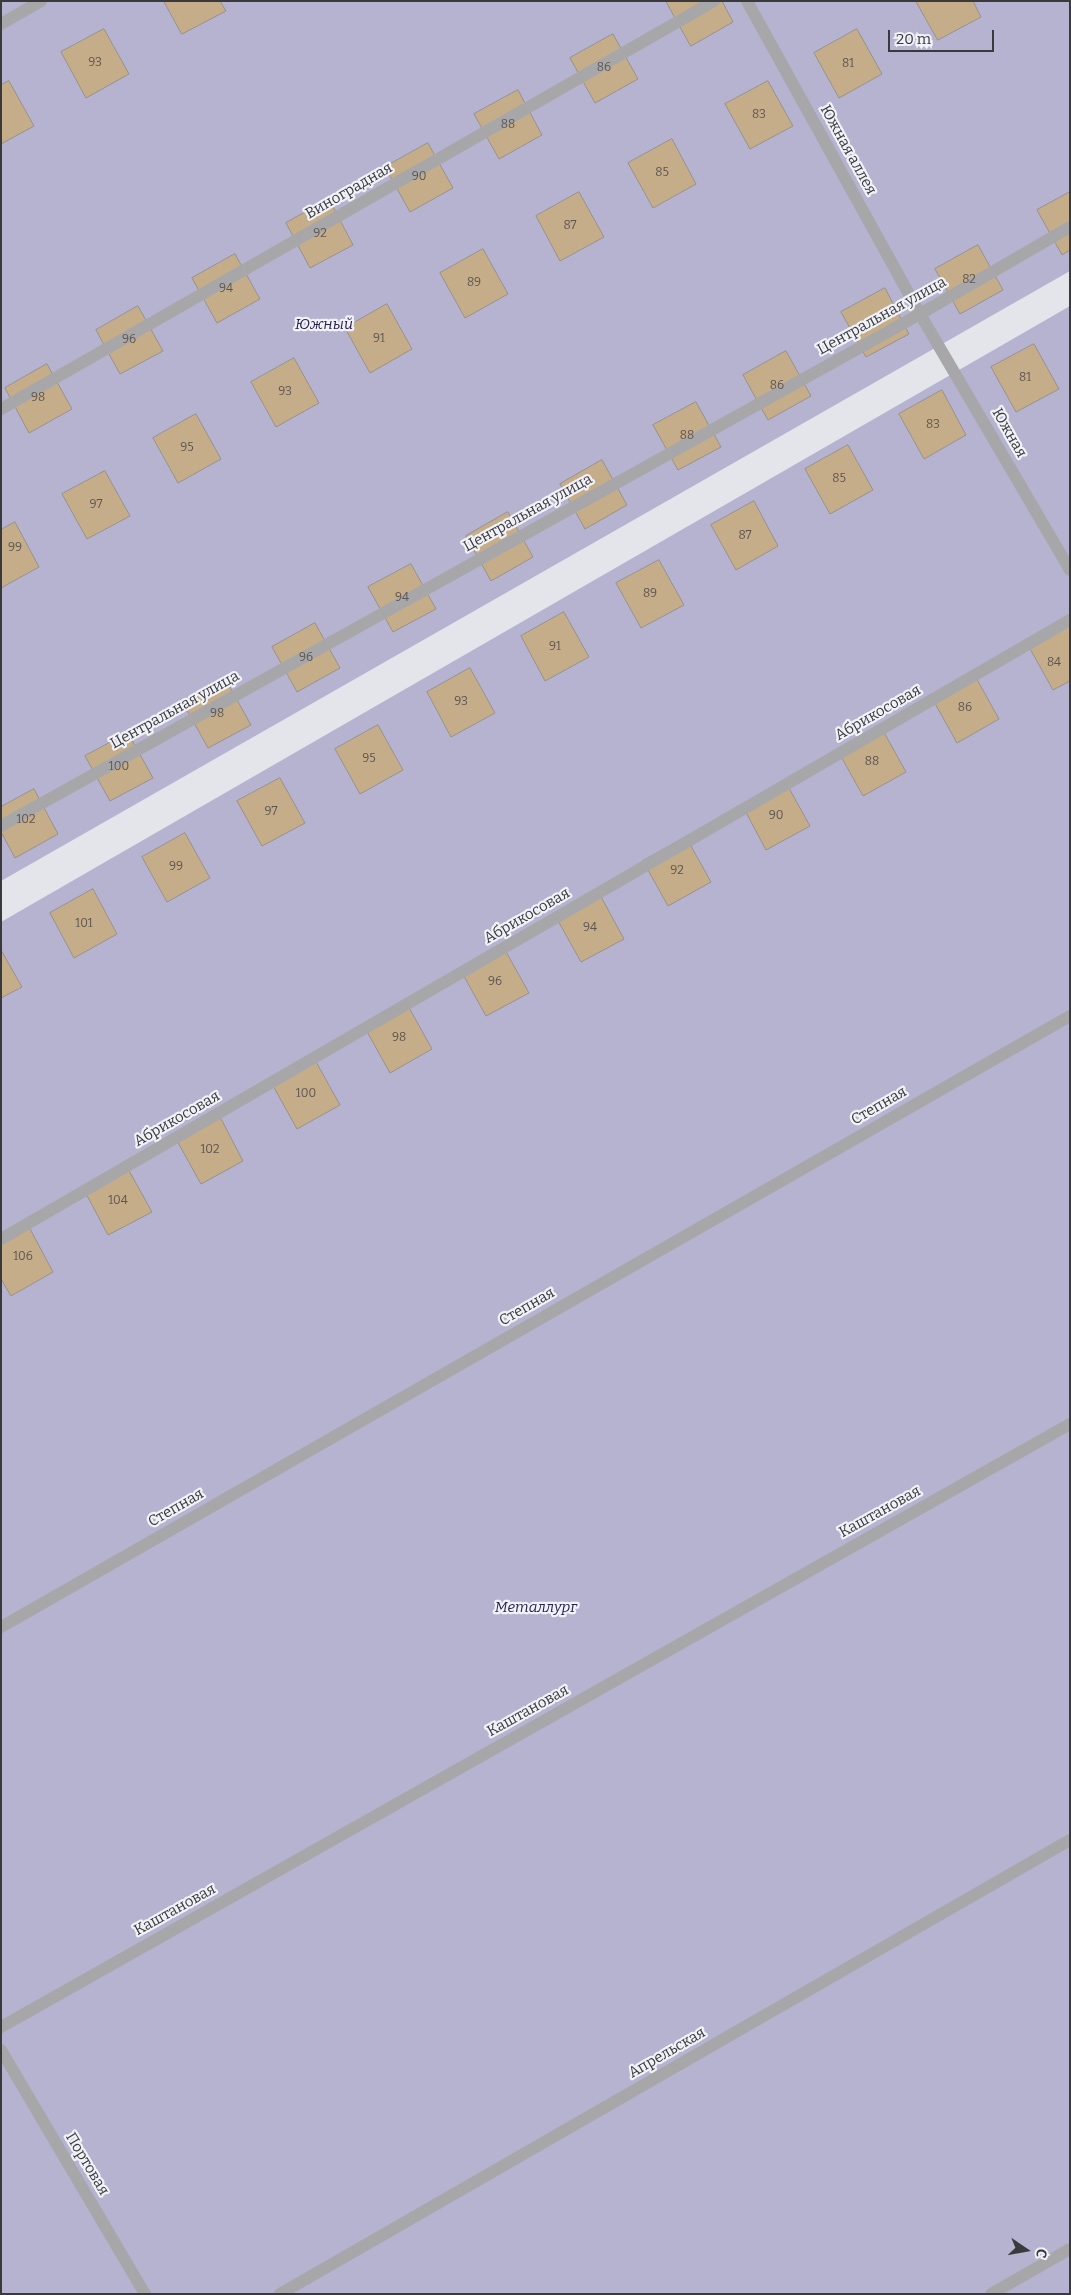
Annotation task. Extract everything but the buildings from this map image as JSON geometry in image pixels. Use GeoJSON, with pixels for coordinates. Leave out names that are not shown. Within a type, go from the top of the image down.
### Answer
{"type":"FeatureCollection","features":[{"type":"Feature","properties":{"kind":"street"},"geometry":{"type":"LineString","coordinates":[[1,24],[40,1]]}},
{"type":"Feature","properties":{"kind":"street","name":"Виноградная"},"geometry":{"type":"LineString","coordinates":[[1,409],[714,1]]}},
{"type":"Feature","properties":{"kind":"street","name":"Южная аллея"},"geometry":{"type":"LineString","coordinates":[[747,1],[920,314]]}},
{"type":"Feature","properties":{"kind":"street","name":"Центральная улица"},"geometry":{"type":"LineString","coordinates":[[1,826],[920,314],[1070,227]]}},
{"type":"Feature","properties":{"kind":"street","name":"Южная"},"geometry":{"type":"LineString","coordinates":[[920,314],[1070,570]]}},
{"type":"Feature","properties":{"kind":"street","name":"Абрикосовая"},"geometry":{"type":"LineString","coordinates":[[1,1240],[1070,620]]}},
{"type":"Feature","properties":{"kind":"street","name":"Степная"},"geometry":{"type":"LineString","coordinates":[[1,1627],[1070,1016]]}},
{"type":"Feature","properties":{"kind":"street","name":"Каштановая"},"geometry":{"type":"LineString","coordinates":[[1,2027],[1070,1424]]}},
{"type":"Feature","properties":{"kind":"street","name":"Апрельская"},"geometry":{"type":"LineString","coordinates":[[280,2294],[1070,1840]]}},
{"type":"Feature","properties":{"kind":"street","name":"Портовая"},"geometry":{"type":"LineString","coordinates":[[1,2050],[145,2294]]}},
{"type":"Feature","properties":{"kind":"street"},"geometry":{"type":"LineString","coordinates":[[991,2294],[1070,2249]]}},
{"type":"Feature","properties":{"kind":"green space","name":"Южный"},"geometry":{"type":"Polygon","coordinates":[[[1,1],[1070,1],[1070,271],[1,881],[1,1]]]}},
{"type":"Feature","properties":{"kind":"green space","name":"Металлург"},"geometry":{"type":"Polygon","coordinates":[[[1070,306],[1070,2294],[1,2294],[1,922],[1070,306]]]}}]}
